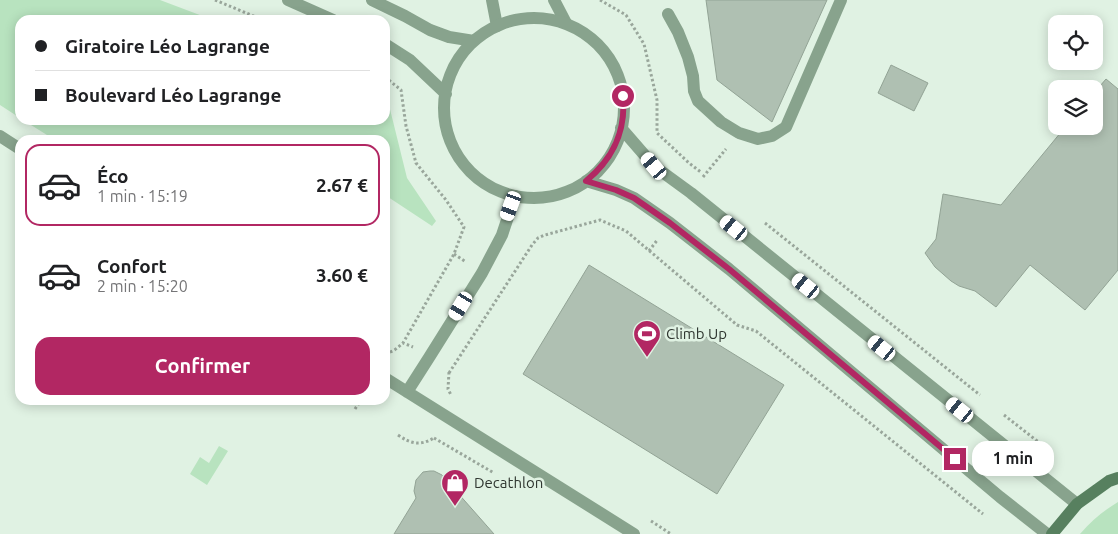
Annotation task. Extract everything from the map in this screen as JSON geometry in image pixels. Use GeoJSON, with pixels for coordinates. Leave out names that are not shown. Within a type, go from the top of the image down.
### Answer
{"type":"FeatureCollection","features":[{"type":"Feature","properties":{"kind":"main road"},"geometry":{"type":"LineString","coordinates":[[1052,534],[1077,504],[1109,481],[1118,478]]}},
{"type":"Feature","properties":{"kind":"street"},"geometry":{"type":"LineString","coordinates":[[288,0],[322,15]]}},
{"type":"Feature","properties":{"kind":"street"},"geometry":{"type":"LineString","coordinates":[[372,0],[430,30],[449,37],[474,41]]}},
{"type":"Feature","properties":{"kind":"street"},"geometry":{"type":"LineString","coordinates":[[492,0],[497,26]]}},
{"type":"Feature","properties":{"kind":"street"},"geometry":{"type":"LineString","coordinates":[[554,0],[566,24]]}},
{"type":"Feature","properties":{"kind":"street"},"geometry":{"type":"LineString","coordinates":[[668,14],[688,57],[693,76],[694,91],[698,101],[721,122],[739,133],[758,139],[772,136],[786,127],[841,0]]}},
{"type":"Feature","properties":{"kind":"street"},"geometry":{"type":"LineString","coordinates":[[526,18],[546,19],[576,28],[593,40],[608,56],[618,75],[623,96],[624,112],[616,143],[602,166],[586,181],[570,190],[552,196],[534,198],[515,196],[498,190],[482,181],[469,169],[453,147],[447,130],[445,112],[446,94],[450,77],[462,54],[474,41],[497,26],[526,18]]}},
{"type":"Feature","properties":{"kind":"street"},"geometry":{"type":"LineString","coordinates":[[390,47],[410,60],[446,94]]}},
{"type":"Feature","properties":{"kind":"street"},"geometry":{"type":"LineString","coordinates":[[621,128],[654,166],[691,193],[1077,504]]}},
{"type":"Feature","properties":{"kind":"street"},"geometry":{"type":"LineString","coordinates":[[0,136],[15,146]]}},
{"type":"Feature","properties":{"kind":"street"},"geometry":{"type":"LineString","coordinates":[[586,181],[616,190],[634,198],[670,223],[729,269],[1000,497],[1047,534]]}},
{"type":"Feature","properties":{"kind":"street"},"geometry":{"type":"LineString","coordinates":[[407,392],[482,273],[502,235],[515,196]]}},
{"type":"Feature","properties":{"kind":"street"},"geometry":{"type":"LineString","coordinates":[[390,381],[634,534]]}},
{"type":"Feature","properties":{"kind":"path"},"geometry":{"type":"LineString","coordinates":[[215,0],[251,15]]}},
{"type":"Feature","properties":{"kind":"path"},"geometry":{"type":"LineString","coordinates":[[600,0],[626,15],[644,44],[657,100],[657,133],[689,163],[712,181]]}},
{"type":"Feature","properties":{"kind":"path"},"geometry":{"type":"LineString","coordinates":[[390,81],[401,90],[406,126],[416,162],[446,200],[464,227],[454,254],[403,343],[390,352]]}},
{"type":"Feature","properties":{"kind":"path"},"geometry":{"type":"LineString","coordinates":[[454,397],[448,389],[449,373],[532,245],[538,238],[545,235],[600,220],[626,231],[736,325],[756,331],[983,514]]}},
{"type":"Feature","properties":{"kind":"path"},"geometry":{"type":"LineString","coordinates":[[764,222],[980,395]]}},
{"type":"Feature","properties":{"kind":"path"},"geometry":{"type":"LineString","coordinates":[[403,343],[416,348]]}},
{"type":"Feature","properties":{"kind":"path"},"geometry":{"type":"LineString","coordinates":[[446,368],[449,373]]}},
{"type":"Feature","properties":{"kind":"path"},"geometry":{"type":"LineString","coordinates":[[355,409],[357,405]]}},
{"type":"Feature","properties":{"kind":"path"},"geometry":{"type":"LineString","coordinates":[[1004,414],[1041,444]]}},
{"type":"Feature","properties":{"kind":"path"},"geometry":{"type":"LineString","coordinates":[[398,435],[408,442],[425,443],[434,438],[438,432]]}},
{"type":"Feature","properties":{"kind":"green space"},"geometry":{"type":"Polygon","coordinates":[[[0,0],[160,0],[200,15],[15,15],[15,115],[0,105],[0,0]]]}},
{"type":"Feature","properties":{"kind":"green space"},"geometry":{"type":"Polygon","coordinates":[[[390,109],[407,178],[436,221],[432,226],[390,198],[390,135],[47,135],[31,125],[390,125],[390,109]]]}},
{"type":"Feature","properties":{"kind":"green space"},"geometry":{"type":"Polygon","coordinates":[[[219,446],[228,451],[207,485],[190,474],[200,457],[209,463],[219,446]]]}},
{"type":"Feature","properties":{"kind":"green space"},"geometry":{"type":"Polygon","coordinates":[[[1118,502],[1118,534],[1080,534],[1097,516],[1118,502]]]}},
{"type":"Feature","properties":{"kind":"building"},"geometry":{"type":"Polygon","coordinates":[[[706,0],[827,0],[772,122],[717,80],[706,0]]]}},
{"type":"Feature","properties":{"kind":"building"},"geometry":{"type":"Polygon","coordinates":[[[891,65],[928,83],[914,111],[878,93],[891,65]]]}},
{"type":"Feature","properties":{"kind":"building"},"geometry":{"type":"Polygon","coordinates":[[[1106,79],[1118,89],[1118,270],[1085,310],[1030,265],[996,307],[975,291],[959,286],[951,281],[935,267],[925,253],[936,239],[943,194],[1001,205],[1059,135],[1103,135],[1103,82],[1106,79]]]}},
{"type":"Feature","properties":{"kind":"building","name":"Climb Up"},"geometry":{"type":"Polygon","coordinates":[[[589,265],[784,385],[717,494],[523,374],[589,265]]]}},
{"type":"Feature","properties":{"kind":"building","name":"Decathlon"},"geometry":{"type":"Polygon","coordinates":[[[434,471],[442,475],[494,534],[394,534],[416,498],[414,491],[416,480],[423,472],[434,471]]]}},
{"type":"Feature","properties":{"kind":"place","name":"Climb Up"},"geometry":{"type":"Point","coordinates":[647,358]}},
{"type":"Feature","properties":{"kind":"place","name":"Decathlon"},"geometry":{"type":"Point","coordinates":[455,507]}},
{"type":"Feature","properties":{"kind":"route"},"geometry":{"type":"LineString","coordinates":[[623,96],[623,117],[614,148],[602,166],[586,181],[616,190],[634,198],[670,223],[729,269],[955,459]]}}]}
